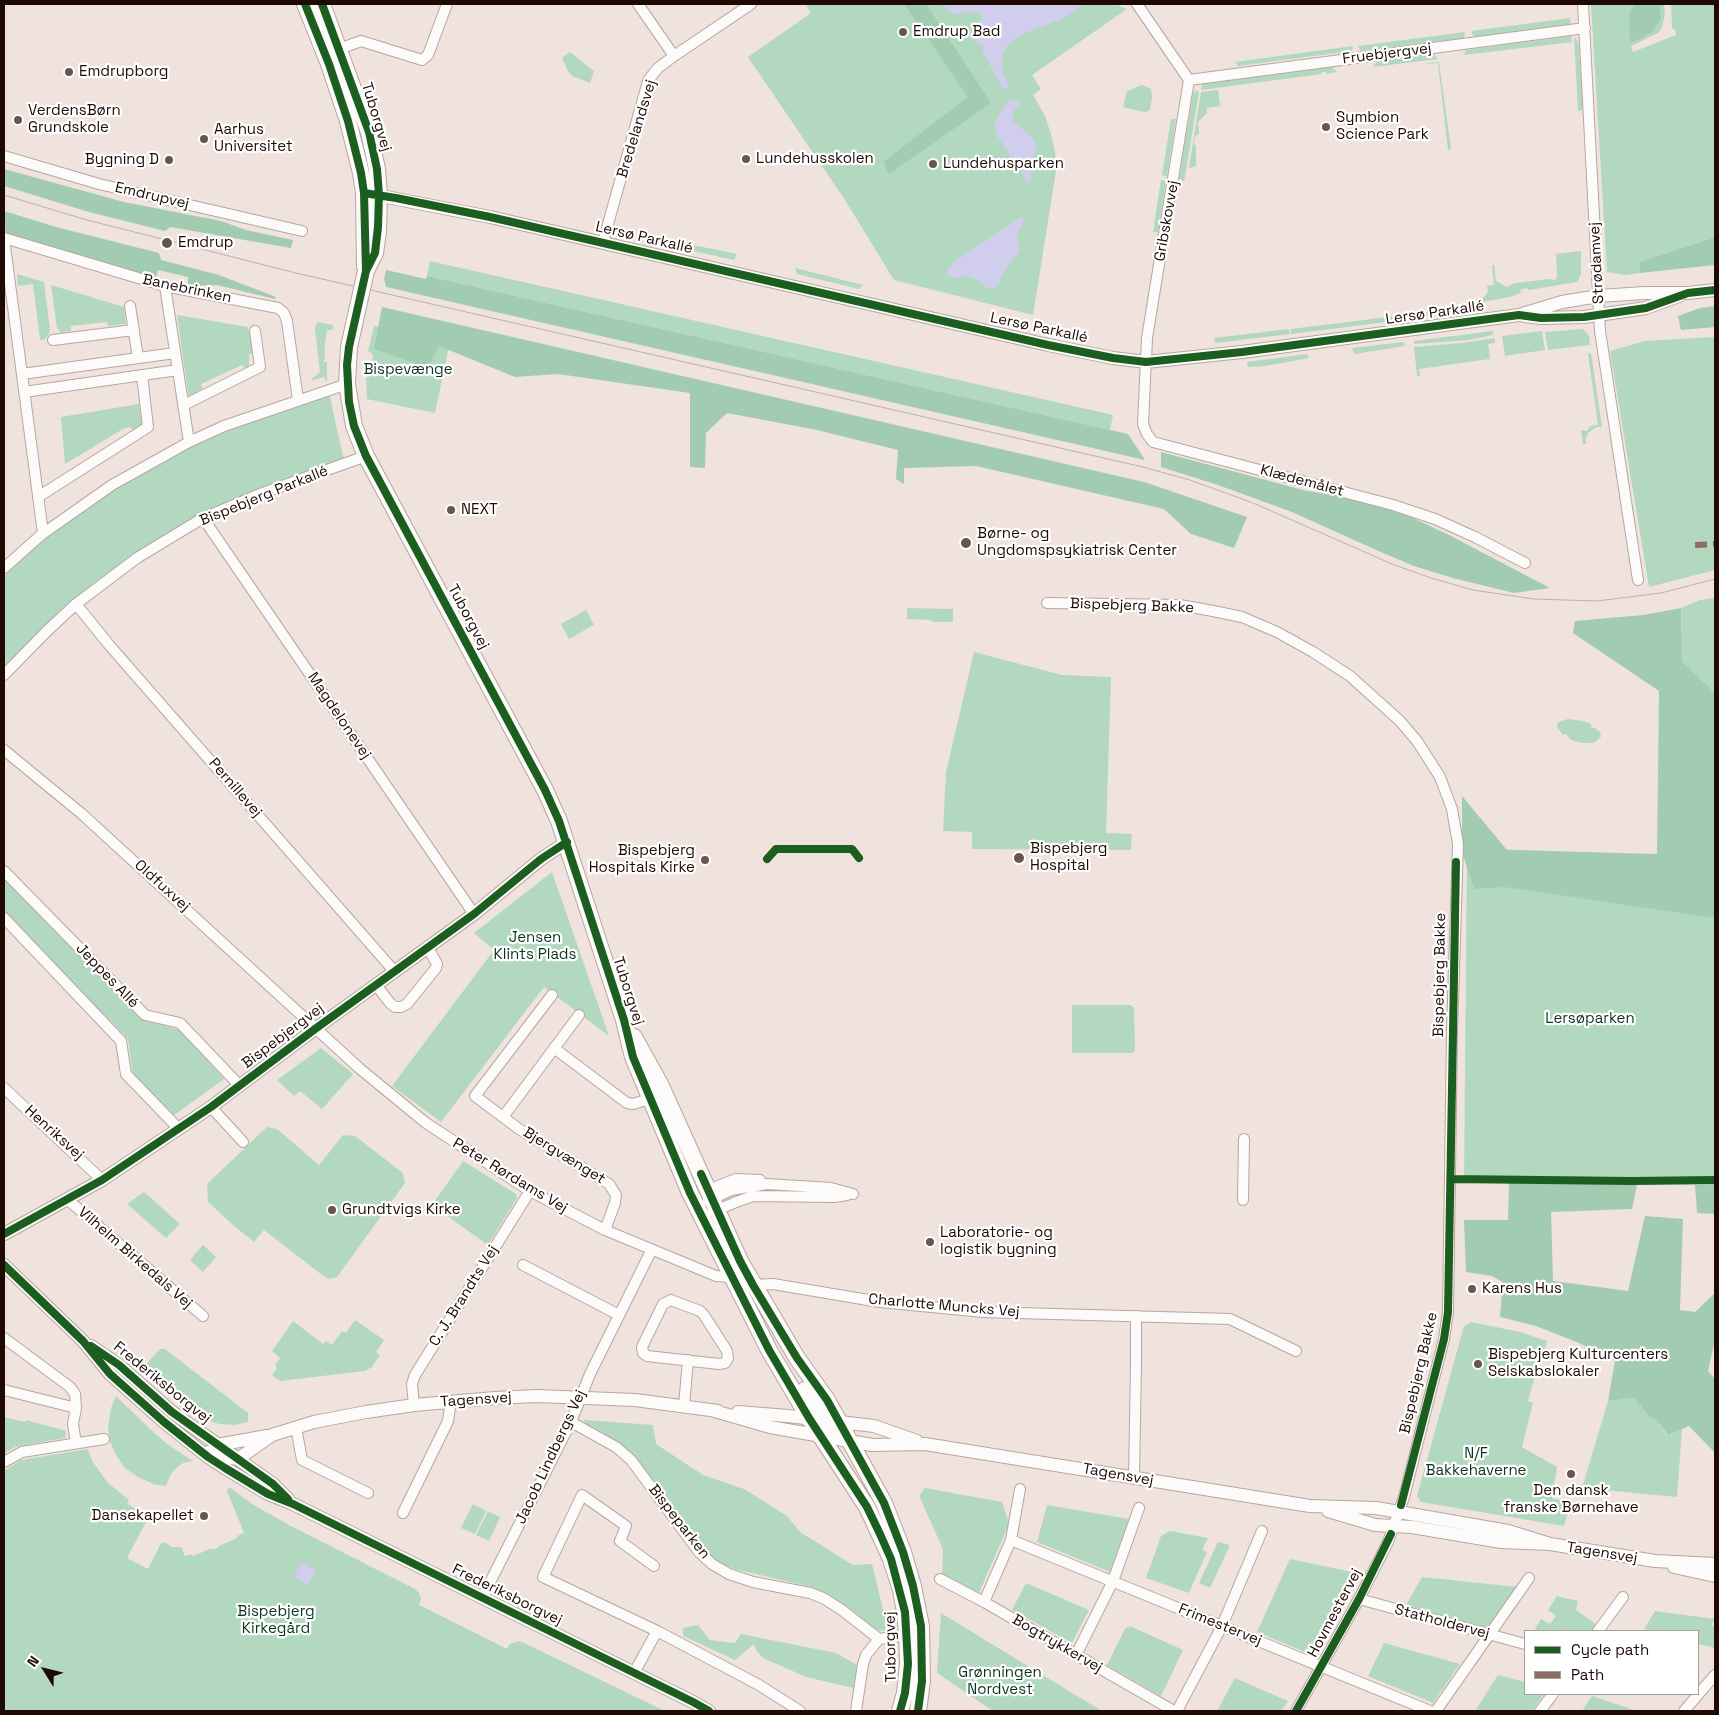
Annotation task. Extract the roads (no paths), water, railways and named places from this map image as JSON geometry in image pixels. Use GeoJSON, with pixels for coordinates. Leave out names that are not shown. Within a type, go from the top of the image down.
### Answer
{"type":"FeatureCollection","features":[{"type":"Feature","properties":{"kind":"main road","name":"Tuborgvej"},"geometry":{"type":"LineString","coordinates":[[304,4],[329,64],[348,121],[361,173],[371,194]]}},
{"type":"Feature","properties":{"kind":"main road","name":"Tuborgvej"},"geometry":{"type":"LineString","coordinates":[[322,4],[369,132],[377,169],[371,194],[366,271],[349,347],[347,384],[354,426],[366,456],[545,790],[567,842],[624,1020],[633,1057],[649,1099],[753,1285],[797,1358],[817,1385],[823,1424]]}},
{"type":"Feature","properties":{"kind":"main road","name":"Tuborgvej"},"geometry":{"type":"LineString","coordinates":[[624,1020],[660,1084],[707,1205],[732,1277],[769,1350],[823,1424],[880,1534],[901,1590],[905,1612],[908,1664],[905,1692],[900,1711]]}},
{"type":"Feature","properties":{"kind":"main road"},"geometry":{"type":"LineString","coordinates":[[823,1424],[849,1440]]}},
{"type":"Feature","properties":{"kind":"main road","name":"Tuborgvej"},"geometry":{"type":"LineString","coordinates":[[849,1440],[884,1503],[903,1552],[910,1577],[921,1626],[922,1681],[918,1711]]}},
{"type":"Feature","properties":{"kind":"street"},"geometry":{"type":"LineString","coordinates":[[339,49],[361,41],[422,60],[428,55],[448,4]]}},
{"type":"Feature","properties":{"kind":"street"},"geometry":{"type":"LineString","coordinates":[[638,4],[674,56]]}},
{"type":"Feature","properties":{"kind":"street","name":"Bredelandsvej"},"geometry":{"type":"LineString","coordinates":[[603,242],[648,81],[658,68],[750,4]]}},
{"type":"Feature","properties":{"kind":"street","name":"Strødamvej"},"geometry":{"type":"LineString","coordinates":[[1584,4],[1600,331],[1638,580]]}},
{"type":"Feature","properties":{"kind":"street"},"geometry":{"type":"LineString","coordinates":[[1139,5],[1189,80]]}},
{"type":"Feature","properties":{"kind":"street","name":"Fruebjergvej"},"geometry":{"type":"LineString","coordinates":[[1189,80],[1586,28]]}},
{"type":"Feature","properties":{"kind":"street","name":"Gribskovvej"},"geometry":{"type":"LineString","coordinates":[[1146,362],[1147,338],[1189,80]]}},
{"type":"Feature","properties":{"kind":"street","name":"Emdrupvej"},"geometry":{"type":"LineString","coordinates":[[4,156],[99,184],[302,231]]}},
{"type":"Feature","properties":{"kind":"street","name":"Lersø Parkallé"},"geometry":{"type":"LineString","coordinates":[[371,194],[490,217],[603,242],[1048,345],[1113,358],[1146,362],[1242,352],[1519,315],[1562,302],[1599,296],[1644,292],[1688,293],[1715,290]]}},
{"type":"Feature","properties":{"kind":"street"},"geometry":{"type":"LineString","coordinates":[[4,239],[43,533]]}},
{"type":"Feature","properties":{"kind":"street","name":"Banebrinken"},"geometry":{"type":"LineString","coordinates":[[4,239],[165,286],[278,308],[284,313],[287,321],[298,400]]}},
{"type":"Feature","properties":{"kind":"street"},"geometry":{"type":"LineString","coordinates":[[165,286],[190,442]]}},
{"type":"Feature","properties":{"kind":"street","name":"Lersø Parkallé"},"geometry":{"type":"LineString","coordinates":[[1519,315],[1541,318],[1584,317],[1646,308],[1688,293]]}},
{"type":"Feature","properties":{"kind":"street"},"geometry":{"type":"LineString","coordinates":[[130,306],[138,358]]}},
{"type":"Feature","properties":{"kind":"street"},"geometry":{"type":"LineString","coordinates":[[53,340],[134,330]]}},
{"type":"Feature","properties":{"kind":"street"},"geometry":{"type":"LineString","coordinates":[[184,405],[260,367],[255,331]]}},
{"type":"Feature","properties":{"kind":"street"},"geometry":{"type":"LineString","coordinates":[[22,374],[175,353]]}},
{"type":"Feature","properties":{"kind":"street","name":"Klædemålet"},"geometry":{"type":"LineString","coordinates":[[1146,362],[1143,424],[1147,434],[1154,442],[1393,505],[1440,521],[1525,563]]}},
{"type":"Feature","properties":{"kind":"street"},"geometry":{"type":"LineString","coordinates":[[24,392],[178,370]]}},
{"type":"Feature","properties":{"kind":"street"},"geometry":{"type":"LineString","coordinates":[[38,497],[148,427],[142,375]]}},
{"type":"Feature","properties":{"kind":"street"},"geometry":{"type":"LineString","coordinates":[[4,568],[43,533],[112,485],[190,442],[224,426],[347,384]]}},
{"type":"Feature","properties":{"kind":"street","name":"Bispebjerg Parkallé"},"geometry":{"type":"LineString","coordinates":[[4,675],[76,604],[137,558],[203,518],[260,494],[366,456]]}},
{"type":"Feature","properties":{"kind":"street","name":"Magdelonevej"},"geometry":{"type":"LineString","coordinates":[[203,518],[474,914]]}},
{"type":"Feature","properties":{"kind":"street","name":"Bispebjerg Bakke"},"geometry":{"type":"LineString","coordinates":[[1047,603],[1180,606],[1214,610],[1242,617],[1277,632],[1314,652],[1350,676],[1400,721],[1417,741],[1440,777],[1452,809],[1458,844],[1452,1032],[1448,1312],[1444,1339],[1394,1526]]}},
{"type":"Feature","properties":{"kind":"street","name":"Pernillevej"},"geometry":{"type":"LineString","coordinates":[[76,604],[110,646],[395,972]]}},
{"type":"Feature","properties":{"kind":"street","name":"Oldfuxvej"},"geometry":{"type":"LineString","coordinates":[[4,750],[122,850],[315,1029]]}},
{"type":"Feature","properties":{"kind":"street","name":"Bispebjergvej"},"geometry":{"type":"LineString","coordinates":[[4,1234],[102,1180],[211,1107],[474,914],[541,859],[567,842]]}},
{"type":"Feature","properties":{"kind":"street","name":"Jeppes Allé"},"geometry":{"type":"LineString","coordinates":[[4,871],[145,1015],[180,1023],[240,1086]]}},
{"type":"Feature","properties":{"kind":"street"},"geometry":{"type":"LineString","coordinates":[[4,918],[121,1041],[126,1074],[178,1128]]}},
{"type":"Feature","properties":{"kind":"street"},"geometry":{"type":"LineString","coordinates":[[376,985],[395,1007],[407,1004],[436,968],[437,964],[428,948]]}},
{"type":"Feature","properties":{"kind":"street","name":"Bjergvænget"},"geometry":{"type":"LineString","coordinates":[[552,995],[475,1096],[519,1129],[609,1184],[616,1195],[605,1230]]}},
{"type":"Feature","properties":{"kind":"street"},"geometry":{"type":"LineString","coordinates":[[503,1116],[579,1015]]}},
{"type":"Feature","properties":{"kind":"street","name":"Peter Rørdams Vej"},"geometry":{"type":"LineString","coordinates":[[315,1029],[415,1115],[464,1150],[530,1191],[605,1230],[651,1250],[716,1276],[732,1277]]}},
{"type":"Feature","properties":{"kind":"street"},"geometry":{"type":"LineString","coordinates":[[554,1048],[627,1103],[634,1104],[649,1099]]}},
{"type":"Feature","properties":{"kind":"street","name":"Henriksvej"},"geometry":{"type":"LineString","coordinates":[[4,1088],[102,1180]]}},
{"type":"Feature","properties":{"kind":"street"},"geometry":{"type":"LineString","coordinates":[[211,1107],[243,1142]]}},
{"type":"Feature","properties":{"kind":"street"},"geometry":{"type":"LineString","coordinates":[[1243,1200],[1244,1139]]}},
{"type":"Feature","properties":{"kind":"street"},"geometry":{"type":"LineString","coordinates":[[767,1184],[831,1188],[853,1194],[834,1197],[753,1196],[736,1202],[707,1205],[731,1190],[767,1184]]}},
{"type":"Feature","properties":{"kind":"street","name":"C. J. Brandts Vej"},"geometry":{"type":"LineString","coordinates":[[414,1405],[412,1384],[415,1375],[530,1191]]}},
{"type":"Feature","properties":{"kind":"street","name":"Vilhelm Birkedals Vej"},"geometry":{"type":"LineString","coordinates":[[68,1200],[203,1316]]}},
{"type":"Feature","properties":{"kind":"street","name":"Jacob Lindbergs Vej"},"geometry":{"type":"LineString","coordinates":[[482,1598],[570,1422],[590,1374],[651,1250]]}},
{"type":"Feature","properties":{"kind":"street","name":"Frederiksborgvej"},"geometry":{"type":"LineString","coordinates":[[4,1265],[83,1341],[110,1374],[178,1434],[225,1468],[268,1494],[293,1504],[709,1711]]}},
{"type":"Feature","properties":{"kind":"street"},"geometry":{"type":"LineString","coordinates":[[522,1265],[619,1315]]}},
{"type":"Feature","properties":{"kind":"street","name":"Charlotte Muncks Vej"},"geometry":{"type":"LineString","coordinates":[[753,1285],[773,1284],[880,1302],[983,1312],[1230,1318],[1296,1351]]}},
{"type":"Feature","properties":{"kind":"street"},"geometry":{"type":"LineString","coordinates":[[671,1300],[700,1311],[727,1351],[728,1358],[724,1363],[719,1364],[688,1360],[647,1356],[643,1352],[642,1347],[666,1301],[671,1300]]}},
{"type":"Feature","properties":{"kind":"street"},"geometry":{"type":"LineString","coordinates":[[1134,1478],[1136,1316]]}},
{"type":"Feature","properties":{"kind":"street"},"geometry":{"type":"LineString","coordinates":[[4,1338],[70,1388],[75,1394],[76,1408],[73,1424],[76,1443]]}},
{"type":"Feature","properties":{"kind":"street","name":"Frederiksborgvej"},"geometry":{"type":"LineString","coordinates":[[83,1341],[118,1365],[172,1412],[273,1484],[293,1504]]}},
{"type":"Feature","properties":{"kind":"street"},"geometry":{"type":"LineString","coordinates":[[684,1406],[688,1360]]}},
{"type":"Feature","properties":{"kind":"street"},"geometry":{"type":"LineString","coordinates":[[4,1390],[76,1408]]}},
{"type":"Feature","properties":{"kind":"street","name":"Tagensvej"},"geometry":{"type":"LineString","coordinates":[[217,1445],[272,1435],[296,1427],[366,1412],[450,1401],[528,1396],[635,1400],[823,1424],[874,1426],[925,1444],[1310,1506],[1376,1508],[1508,1531],[1550,1544]]}},
{"type":"Feature","properties":{"kind":"street"},"geometry":{"type":"LineString","coordinates":[[403,1513],[448,1421],[450,1401]]}},
{"type":"Feature","properties":{"kind":"street","name":"Tagensvej"},"geometry":{"type":"LineString","coordinates":[[711,1410],[770,1427],[823,1424]]}},
{"type":"Feature","properties":{"kind":"street","name":"Bispeparken"},"geometry":{"type":"LineString","coordinates":[[570,1422],[616,1447],[631,1460],[699,1552],[712,1564],[729,1574],[754,1582],[810,1593],[823,1598],[853,1618],[879,1639]]}},
{"type":"Feature","properties":{"kind":"street"},"geometry":{"type":"LineString","coordinates":[[296,1427],[302,1460],[368,1493]]}},
{"type":"Feature","properties":{"kind":"street"},"geometry":{"type":"LineString","coordinates":[[178,1434],[210,1453],[238,1459]]}},
{"type":"Feature","properties":{"kind":"street","name":"Tagensvej"},"geometry":{"type":"LineString","coordinates":[[238,1459],[272,1435]]}},
{"type":"Feature","properties":{"kind":"street"},"geometry":{"type":"LineString","coordinates":[[4,1462],[22,1452],[104,1439]]}},
{"type":"Feature","properties":{"kind":"street","name":"Tagensvej"},"geometry":{"type":"LineString","coordinates":[[849,1440],[872,1445],[925,1444]]}},
{"type":"Feature","properties":{"kind":"street"},"geometry":{"type":"LineString","coordinates":[[984,1602],[1011,1540],[1020,1489]]}},
{"type":"Feature","properties":{"kind":"street"},"geometry":{"type":"LineString","coordinates":[[654,1566],[620,1541],[626,1526],[582,1495],[543,1577],[656,1631],[759,1685],[800,1711]]}},
{"type":"Feature","properties":{"kind":"street","name":"Tagensvej"},"geometry":{"type":"LineString","coordinates":[[1310,1506],[1371,1524],[1412,1527],[1501,1542],[1550,1544],[1655,1562],[1698,1574],[1715,1576]]}},
{"type":"Feature","properties":{"kind":"street"},"geometry":{"type":"LineString","coordinates":[[1076,1655],[1113,1581],[1139,1508]]}},
{"type":"Feature","properties":{"kind":"street","name":"Hovmestervej"},"geometry":{"type":"LineString","coordinates":[[1296,1711],[1360,1599],[1384,1552],[1394,1526]]}},
{"type":"Feature","properties":{"kind":"street"},"geometry":{"type":"LineString","coordinates":[[1176,1711],[1222,1626],[1262,1532]]}},
{"type":"Feature","properties":{"kind":"street","name":"Frimestervej"},"geometry":{"type":"LineString","coordinates":[[1011,1540],[1430,1711]]}},
{"type":"Feature","properties":{"kind":"street","name":"Tagensvej"},"geometry":{"type":"LineString","coordinates":[[1655,1562],[1715,1564]]}},
{"type":"Feature","properties":{"kind":"street"},"geometry":{"type":"LineString","coordinates":[[1436,1711],[1529,1578]]}},
{"type":"Feature","properties":{"kind":"street","name":"Bogtrykkervej"},"geometry":{"type":"LineString","coordinates":[[940,1579],[1176,1711]]}},
{"type":"Feature","properties":{"kind":"street"},"geometry":{"type":"LineString","coordinates":[[1599,1630],[1622,1597]]}},
{"type":"Feature","properties":{"kind":"street","name":"Statholdervej"},"geometry":{"type":"LineString","coordinates":[[1360,1599],[1524,1644]]}},
{"type":"Feature","properties":{"kind":"street"},"geometry":{"type":"LineString","coordinates":[[634,1673],[656,1631]]}},
{"type":"Feature","properties":{"kind":"street"},"geometry":{"type":"LineString","coordinates":[[856,1711],[866,1655],[879,1639],[907,1635]]}},
{"type":"Feature","properties":{"kind":"street"},"geometry":{"type":"LineString","coordinates":[[1699,1692],[1715,1675]]}},
{"type":"Feature","properties":{"kind":"street"},"geometry":{"type":"LineString","coordinates":[[1540,1711],[1552,1695]]}},
{"type":"Feature","properties":{"kind":"street"},"geometry":{"type":"LineString","coordinates":[[1684,1711],[1697,1695]]}},
{"type":"Feature","properties":{"kind":"water"},"geometry":{"type":"Polygon","coordinates":[[[943,4],[1083,4],[1059,20],[1018,36],[1008,45],[1003,55],[1002,64],[1003,73],[1009,88],[1003,89],[983,52],[983,46],[975,42],[973,37],[982,18],[981,14],[976,11],[955,14],[948,11],[943,4]]]}},
{"type":"Feature","properties":{"kind":"water"},"geometry":{"type":"Polygon","coordinates":[[[1013,99],[1019,102],[1019,105],[1013,112],[1013,121],[1031,136],[1037,148],[1030,163],[1031,180],[1028,182],[996,134],[995,122],[1006,103],[1013,99]]]}},
{"type":"Feature","properties":{"kind":"water"},"geometry":{"type":"Polygon","coordinates":[[[1021,217],[1025,219],[1017,235],[1020,251],[994,288],[986,287],[972,277],[947,277],[947,270],[955,261],[1021,217]]]}},
{"type":"Feature","properties":{"kind":"water"},"geometry":{"type":"Polygon","coordinates":[[[301,1562],[316,1570],[308,1585],[294,1577],[301,1562]]]}},
{"type":"Feature","properties":{"kind":"tram line"},"geometry":{"type":"LineString","coordinates":[[4,195],[87,220],[296,273],[1143,467],[1190,480],[1253,503],[1392,564],[1473,590],[1534,599],[1597,601],[1661,593],[1715,579]]}},
{"type":"Feature","properties":{"kind":"place","name":"Emdrup Bad"},"geometry":{"type":"Point","coordinates":[903,32]}},
{"type":"Feature","properties":{"kind":"place","name":"Emdrupborg"},"geometry":{"type":"Point","coordinates":[69,72]}},
{"type":"Feature","properties":{"kind":"place","name":"VerdensBørn Grundskole"},"geometry":{"type":"Point","coordinates":[18,120]}},
{"type":"Feature","properties":{"kind":"place","name":"Symbion Science Park"},"geometry":{"type":"Point","coordinates":[1326,127]}},
{"type":"Feature","properties":{"kind":"place","name":"Aarhus Universitet"},"geometry":{"type":"Point","coordinates":[204,139]}},
{"type":"Feature","properties":{"kind":"place","name":"Lundehusskolen"},"geometry":{"type":"Point","coordinates":[746,159]}},
{"type":"Feature","properties":{"kind":"place","name":"Bygning D"},"geometry":{"type":"Point","coordinates":[169,160]}},
{"type":"Feature","properties":{"kind":"place","name":"Lundehusparken"},"geometry":{"type":"Point","coordinates":[933,164]}},
{"type":"Feature","properties":{"kind":"place","name":"Emdrup"},"geometry":{"type":"Point","coordinates":[167,243]}},
{"type":"Feature","properties":{"kind":"place","name":"NEXT"},"geometry":{"type":"Point","coordinates":[451,510]}},
{"type":"Feature","properties":{"kind":"place","name":"Børne- og Ungdomspsykiatrisk Center"},"geometry":{"type":"Point","coordinates":[966,543]}},
{"type":"Feature","properties":{"kind":"place","name":"Bispebjerg Hospital"},"geometry":{"type":"Point","coordinates":[1019,858]}},
{"type":"Feature","properties":{"kind":"place","name":"Bispebjerg Hospitals Kirke"},"geometry":{"type":"Point","coordinates":[705,860]}},
{"type":"Feature","properties":{"kind":"place","name":"Grundtvigs Kirke"},"geometry":{"type":"Point","coordinates":[332,1210]}},
{"type":"Feature","properties":{"kind":"place","name":"Laboratorie- og logistik bygning"},"geometry":{"type":"Point","coordinates":[930,1242]}},
{"type":"Feature","properties":{"kind":"place","name":"Karens Hus"},"geometry":{"type":"Point","coordinates":[1472,1289]}},
{"type":"Feature","properties":{"kind":"place","name":"Bispebjerg Kulturcenters Selskabslokaler"},"geometry":{"type":"Point","coordinates":[1478,1364]}},
{"type":"Feature","properties":{"kind":"place","name":"Den dansk franske Børnehave"},"geometry":{"type":"Point","coordinates":[1571,1474]}},
{"type":"Feature","properties":{"kind":"place","name":"Dansekapellet"},"geometry":{"type":"Point","coordinates":[204,1516]}},
{"type":"Feature","properties":{"kind":"park label","name":"Bispevænge"},"geometry":{"type":"Point","coordinates":[408,370]}},
{"type":"Feature","properties":{"kind":"park label","name":"Jensen Klints Plads"},"geometry":{"type":"Point","coordinates":[535,946]}},
{"type":"Feature","properties":{"kind":"park label","name":"Lersøparken"},"geometry":{"type":"Point","coordinates":[1590,1019]}},
{"type":"Feature","properties":{"kind":"park label","name":"N/F Bakkehaverne"},"geometry":{"type":"Point","coordinates":[1476,1462]}},
{"type":"Feature","properties":{"kind":"park label","name":"Bispebjerg Kirkegård"},"geometry":{"type":"Point","coordinates":[276,1620]}},
{"type":"Feature","properties":{"kind":"park label","name":"Grønningen Nordvest"},"geometry":{"type":"Point","coordinates":[1000,1682]}}]}
